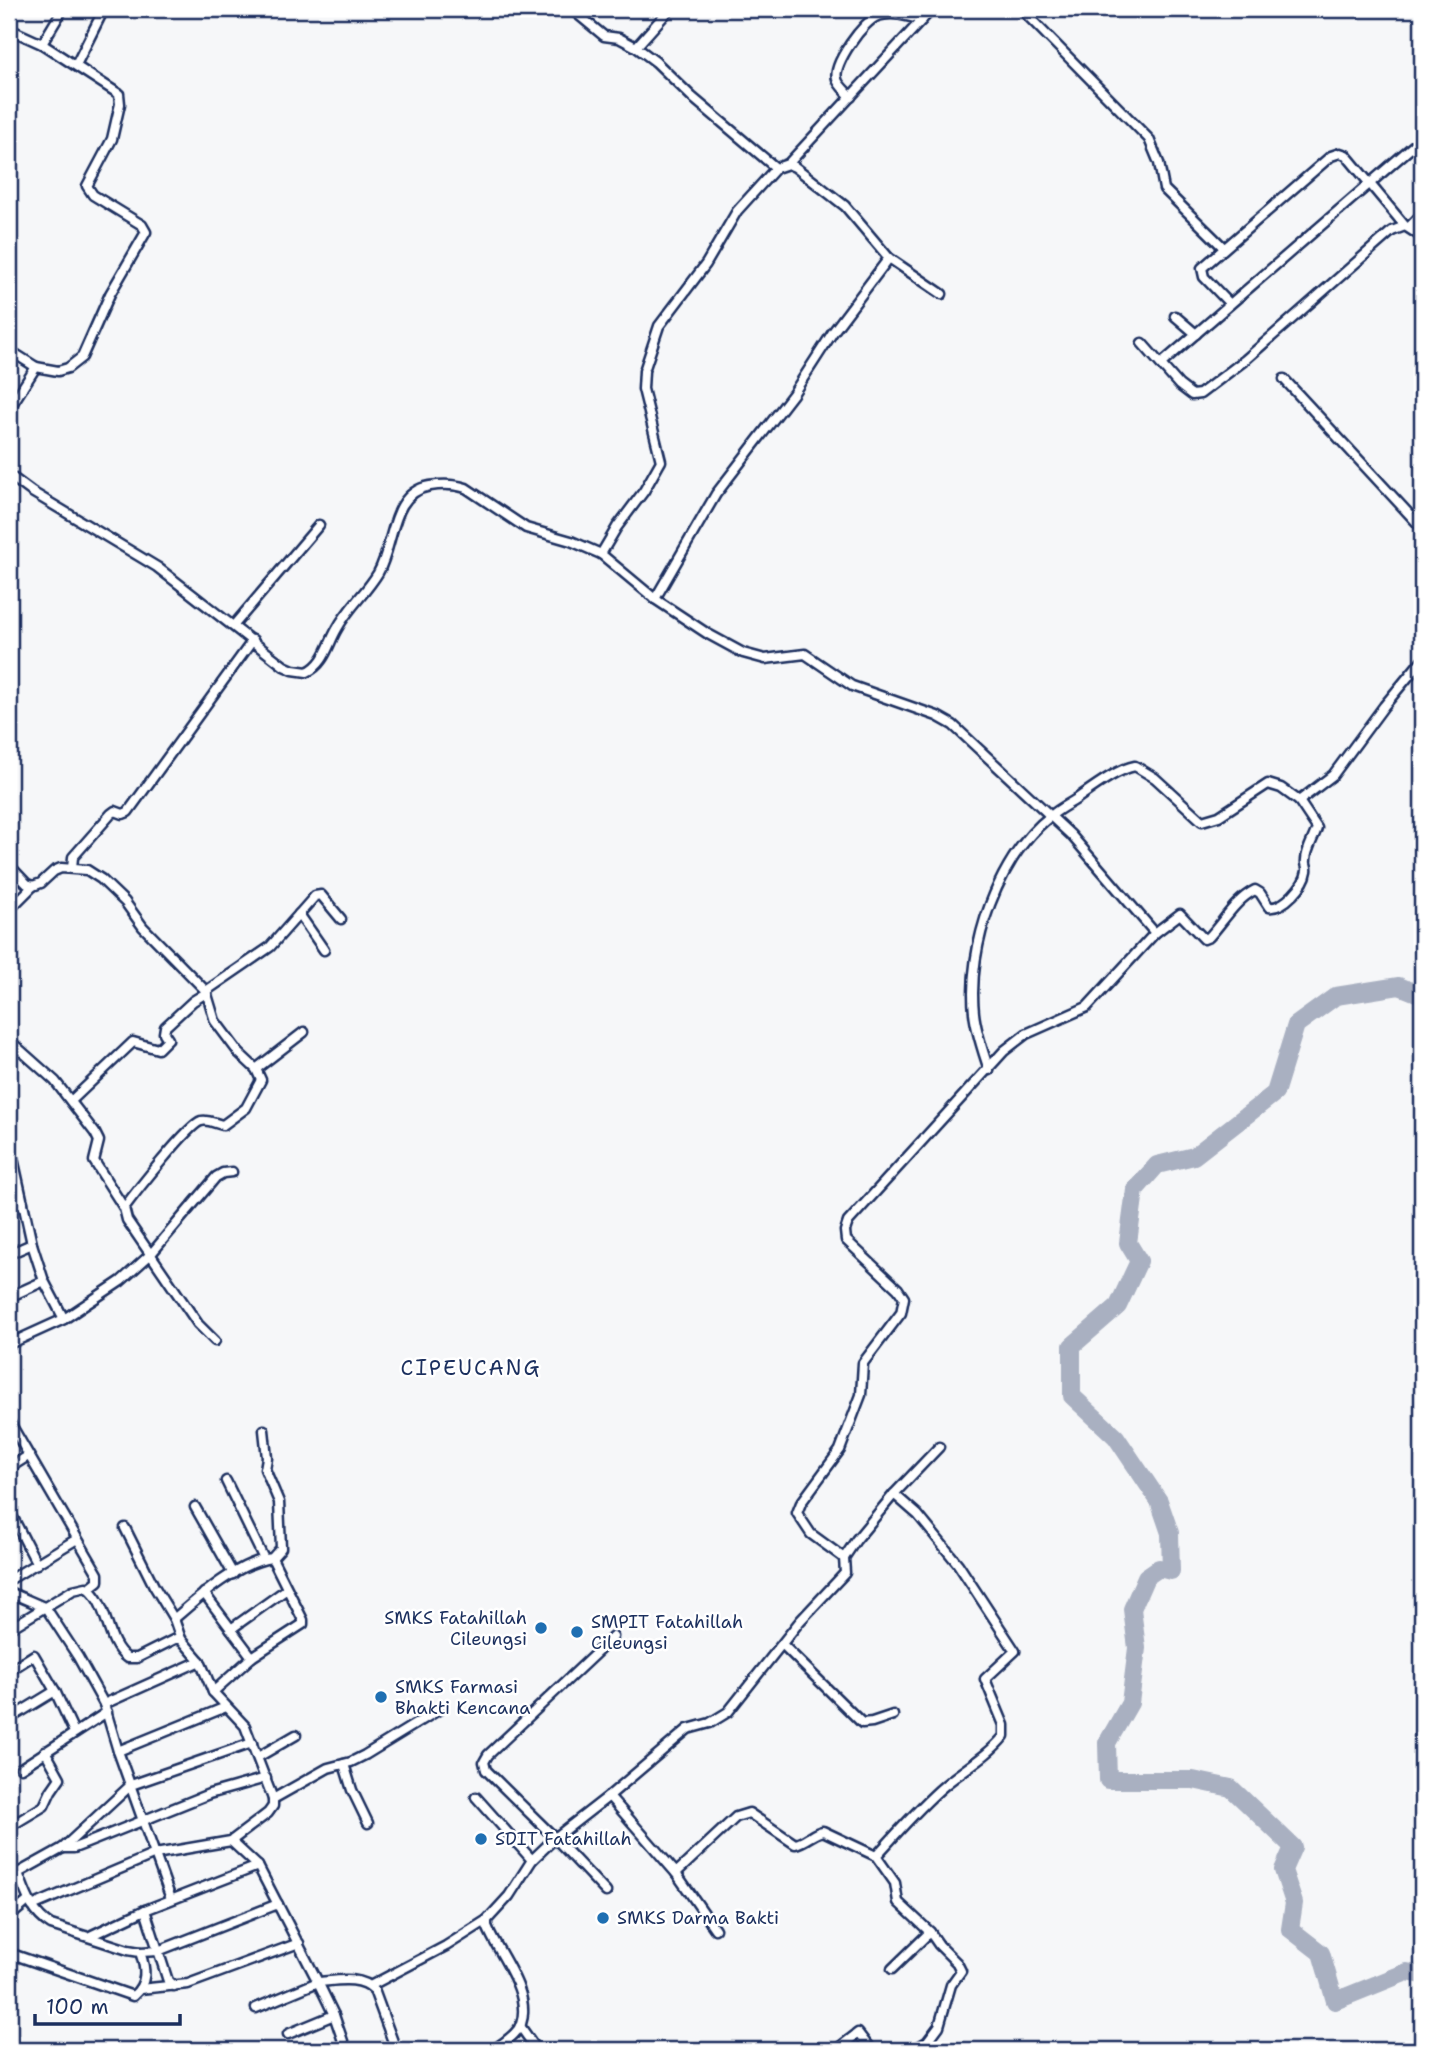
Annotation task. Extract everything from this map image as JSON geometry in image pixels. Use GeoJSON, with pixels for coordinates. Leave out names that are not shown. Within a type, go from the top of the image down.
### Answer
{"type":"FeatureCollection","features":[{"type":"Feature","properties":{"kind":"street"},"geometry":{"type":"LineString","coordinates":[[42,44],[63,9]]}},
{"type":"Feature","properties":{"kind":"street"},"geometry":{"type":"LineString","coordinates":[[76,65],[104,9]]}},
{"type":"Feature","properties":{"kind":"street"},"geometry":{"type":"LineString","coordinates":[[567,9],[575,12],[604,36],[620,38],[656,62],[692,97],[776,168]]}},
{"type":"Feature","properties":{"kind":"street"},"geometry":{"type":"LineString","coordinates":[[636,47],[670,9]]}},
{"type":"Feature","properties":{"kind":"street"},"geometry":{"type":"LineString","coordinates":[[601,554],[661,461],[645,403],[643,381],[659,326],[706,264],[737,211],[776,168],[788,164],[933,9]]}},
{"type":"Feature","properties":{"kind":"street"},"geometry":{"type":"LineString","coordinates":[[1021,9],[1149,139],[1159,163],[1164,190],[1224,248]]}},
{"type":"Feature","properties":{"kind":"street"},"geometry":{"type":"LineString","coordinates":[[850,97],[837,80],[837,66],[860,30],[876,16],[902,14],[922,20]]}},
{"type":"Feature","properties":{"kind":"street"},"geometry":{"type":"LineString","coordinates":[[9,29],[42,44],[116,90],[120,98],[112,139],[104,159],[88,181],[88,189],[93,195],[142,225],[146,232],[110,294],[82,357],[68,368],[58,371],[36,366],[9,350]]}},
{"type":"Feature","properties":{"kind":"street"},"geometry":{"type":"LineString","coordinates":[[1161,364],[1420,140]]}},
{"type":"Feature","properties":{"kind":"street"},"geometry":{"type":"LineString","coordinates":[[1230,304],[1204,277],[1202,271],[1206,265],[1331,156],[1340,153],[1346,155],[1407,227],[1422,237]]}},
{"type":"Feature","properties":{"kind":"street"},"geometry":{"type":"LineString","coordinates":[[788,164],[795,166],[845,206],[889,258],[942,294]]}},
{"type":"Feature","properties":{"kind":"street"},"geometry":{"type":"LineString","coordinates":[[1142,343],[1178,385],[1192,395],[1200,394],[1392,231],[1407,227],[1422,214]]}},
{"type":"Feature","properties":{"kind":"street"},"geometry":{"type":"LineString","coordinates":[[655,599],[716,494],[793,394],[839,324],[889,258]]}},
{"type":"Feature","properties":{"kind":"street"},"geometry":{"type":"LineString","coordinates":[[1175,316],[1196,334]]}},
{"type":"Feature","properties":{"kind":"street"},"geometry":{"type":"LineString","coordinates":[[9,409],[36,366]]}},
{"type":"Feature","properties":{"kind":"street"},"geometry":{"type":"LineString","coordinates":[[1284,380],[1422,528]]}},
{"type":"Feature","properties":{"kind":"street"},"geometry":{"type":"LineString","coordinates":[[11,480],[157,567],[277,661],[293,670],[307,672],[324,656],[348,611],[379,572],[402,503],[411,493],[425,487],[448,484],[466,488],[526,528],[570,541],[601,554],[655,599],[743,653],[765,659],[806,654],[852,686],[945,720],[974,742],[1071,835],[1155,933]]}},
{"type":"Feature","properties":{"kind":"street"},"geometry":{"type":"LineString","coordinates":[[234,625],[320,525]]}},
{"type":"Feature","properties":{"kind":"street"},"geometry":{"type":"LineString","coordinates":[[72,868],[73,857],[111,814],[115,811],[123,814],[128,812],[253,640]]}},
{"type":"Feature","properties":{"kind":"street"},"geometry":{"type":"LineString","coordinates":[[1299,802],[1325,782],[1343,763],[1384,706],[1422,660]]}},
{"type":"Feature","properties":{"kind":"street"},"geometry":{"type":"LineString","coordinates":[[844,1558],[811,1534],[797,1513],[801,1503],[840,1450],[861,1395],[863,1363],[895,1323],[904,1305],[904,1298],[898,1289],[846,1240],[848,1222],[989,1070],[1004,1051],[1026,1034],[1087,1007],[1155,933],[1180,914],[1201,936],[1207,938],[1234,906],[1255,890],[1269,907],[1277,908],[1284,903],[1304,878],[1307,871],[1306,859],[1317,828],[1299,802],[1281,788],[1268,784],[1219,816],[1202,821],[1155,778],[1135,766],[1094,786],[1051,815],[1033,833],[1006,872],[984,919],[972,993],[974,1016],[989,1070]]}},
{"type":"Feature","properties":{"kind":"street"},"geometry":{"type":"LineString","coordinates":[[9,864],[27,884],[33,886]]}},
{"type":"Feature","properties":{"kind":"street"},"geometry":{"type":"LineString","coordinates":[[9,910],[33,886],[41,883],[54,871],[72,868],[87,870],[114,890],[143,927],[206,992],[215,1021],[239,1054],[256,1069],[261,1080],[246,1108],[229,1123],[223,1125],[207,1121],[194,1125],[163,1158],[124,1208]]}},
{"type":"Feature","properties":{"kind":"street"},"geometry":{"type":"LineString","coordinates":[[71,1101],[134,1042],[158,1049],[168,1039],[164,1031],[166,1025],[193,1001],[270,947],[315,896],[318,894],[341,919]]}},
{"type":"Feature","properties":{"kind":"street"},"geometry":{"type":"LineString","coordinates":[[299,914],[324,950]]}},
{"type":"Feature","properties":{"kind":"street"},"geometry":{"type":"LineString","coordinates":[[256,1069],[304,1032]]}},
{"type":"Feature","properties":{"kind":"street"},"geometry":{"type":"LineString","coordinates":[[9,1040],[55,1080],[99,1141],[94,1160],[124,1208],[127,1220],[198,1324],[215,1341]]}},
{"type":"Feature","properties":{"kind":"street"},"geometry":{"type":"LineString","coordinates":[[9,1140],[12,1169],[23,1202],[32,1244],[44,1281],[64,1319]]}},
{"type":"Feature","properties":{"kind":"street"},"geometry":{"type":"LineString","coordinates":[[9,1344],[64,1319],[121,1281],[151,1254],[216,1177],[232,1172]]}},
{"type":"Feature","properties":{"kind":"street"},"geometry":{"type":"LineString","coordinates":[[9,1206],[23,1202]]}},
{"type":"Feature","properties":{"kind":"street"},"geometry":{"type":"LineString","coordinates":[[9,1254],[32,1244]]}},
{"type":"Feature","properties":{"kind":"street"},"geometry":{"type":"LineString","coordinates":[[9,1297],[44,1281]]}},
{"type":"Feature","properties":{"kind":"street"},"geometry":{"type":"LineString","coordinates":[[9,1421],[27,1457],[98,1574],[99,1581],[89,1588],[73,1590],[9,1629]]}},
{"type":"Feature","properties":{"kind":"street"},"geometry":{"type":"LineString","coordinates":[[174,1619],[233,1574],[268,1558],[281,1548],[277,1494],[265,1469],[267,1458],[264,1430]]}},
{"type":"Feature","properties":{"kind":"street"},"geometry":{"type":"LineString","coordinates":[[370,1986],[446,1946],[488,1920],[509,1896],[532,1860],[555,1838],[688,1730],[710,1723],[728,1712],[800,1621],[845,1573],[844,1558],[856,1540],[894,1494],[939,1447]]}},
{"type":"Feature","properties":{"kind":"street"},"geometry":{"type":"LineString","coordinates":[[9,1468],[27,1457]]}},
{"type":"Feature","properties":{"kind":"street"},"geometry":{"type":"LineString","coordinates":[[213,1692],[252,1657],[303,1624],[287,1589],[226,1481]]}},
{"type":"Feature","properties":{"kind":"street"},"geometry":{"type":"LineString","coordinates":[[876,1856],[943,1787],[1004,1736],[1004,1725],[985,1679],[1015,1651],[958,1564],[918,1515],[894,1494]]}},
{"type":"Feature","properties":{"kind":"street"},"geometry":{"type":"LineString","coordinates":[[195,1507],[233,1574]]}},
{"type":"Feature","properties":{"kind":"street"},"geometry":{"type":"LineString","coordinates":[[9,1510],[37,1564]]}},
{"type":"Feature","properties":{"kind":"street"},"geometry":{"type":"LineString","coordinates":[[9,1923],[15,1912],[30,1903],[155,1854],[231,1842],[273,1806],[266,1778],[245,1727],[213,1692],[200,1661],[181,1639],[174,1619],[125,1528]]}},
{"type":"Feature","properties":{"kind":"street"},"geometry":{"type":"LineString","coordinates":[[9,1580],[76,1539]]}},
{"type":"Feature","properties":{"kind":"street"},"geometry":{"type":"LineString","coordinates":[[89,1588],[100,1605],[114,1643],[127,1658],[133,1659],[175,1639],[181,1639]]}},
{"type":"Feature","properties":{"kind":"street"},"geometry":{"type":"LineString","coordinates":[[231,1629],[287,1589]]}},
{"type":"Feature","properties":{"kind":"street"},"geometry":{"type":"LineString","coordinates":[[9,1592],[46,1608],[78,1657],[105,1708],[171,1899]]}},
{"type":"Feature","properties":{"kind":"street"},"geometry":{"type":"LineString","coordinates":[[204,1594],[252,1657]]}},
{"type":"Feature","properties":{"kind":"street"},"geometry":{"type":"LineString","coordinates":[[606,1892],[485,1770],[484,1762],[488,1755],[613,1637]]}},
{"type":"Feature","properties":{"kind":"street"},"geometry":{"type":"LineString","coordinates":[[783,1644],[862,1723],[893,1714]]}},
{"type":"Feature","properties":{"kind":"street"},"geometry":{"type":"LineString","coordinates":[[9,1671],[34,1655],[74,1732]]}},
{"type":"Feature","properties":{"kind":"street"},"geometry":{"type":"LineString","coordinates":[[21,1768],[105,1708],[200,1661]]}},
{"type":"Feature","properties":{"kind":"street"},"geometry":{"type":"LineString","coordinates":[[9,1720],[55,1691]]}},
{"type":"Feature","properties":{"kind":"street"},"geometry":{"type":"LineString","coordinates":[[118,1751],[226,1707]]}},
{"type":"Feature","properties":{"kind":"street"},"geometry":{"type":"LineString","coordinates":[[273,1799],[328,1768],[365,1755],[440,1709]]}},
{"type":"Feature","properties":{"kind":"street"},"geometry":{"type":"LineString","coordinates":[[258,1757],[296,1735]]}},
{"type":"Feature","properties":{"kind":"street"},"geometry":{"type":"LineString","coordinates":[[252,1743],[131,1786],[63,1848],[18,1873],[30,1903],[37,1914],[51,1925],[141,1952],[158,1951],[278,1903]]}},
{"type":"Feature","properties":{"kind":"street"},"geometry":{"type":"LineString","coordinates":[[9,1827],[44,1806],[59,1782],[60,1778],[45,1751]]}},
{"type":"Feature","properties":{"kind":"street"},"geometry":{"type":"LineString","coordinates":[[344,1764],[352,1790],[368,1823]]}},
{"type":"Feature","properties":{"kind":"street"},"geometry":{"type":"LineString","coordinates":[[63,1848],[74,1848],[209,1794],[266,1778]]}},
{"type":"Feature","properties":{"kind":"street"},"geometry":{"type":"LineString","coordinates":[[609,1796],[676,1873],[715,1929]]}},
{"type":"Feature","properties":{"kind":"street"},"geometry":{"type":"LineString","coordinates":[[476,1797],[532,1860]]}},
{"type":"Feature","properties":{"kind":"street"},"geometry":{"type":"LineString","coordinates":[[676,1873],[736,1817],[749,1812],[795,1843],[824,1831],[876,1856],[895,1882],[898,1902],[930,1932],[961,1971],[951,1985],[939,2026],[927,2042],[913,2050]]}},
{"type":"Feature","properties":{"kind":"street"},"geometry":{"type":"LineString","coordinates":[[231,1842],[258,1866],[334,2015],[346,2050]]}},
{"type":"Feature","properties":{"kind":"street"},"geometry":{"type":"LineString","coordinates":[[90,1936],[171,1899],[258,1866]]}},
{"type":"Feature","properties":{"kind":"street"},"geometry":{"type":"LineString","coordinates":[[145,1910],[168,1982],[174,1986]]}},
{"type":"Feature","properties":{"kind":"street"},"geometry":{"type":"LineString","coordinates":[[488,1920],[492,1939],[519,1989],[523,2012],[520,2026],[493,2050]]}},
{"type":"Feature","properties":{"kind":"street"},"geometry":{"type":"LineString","coordinates":[[891,1969],[930,1932]]}},
{"type":"Feature","properties":{"kind":"street"},"geometry":{"type":"LineString","coordinates":[[141,1989],[188,1984],[299,1943]]}},
{"type":"Feature","properties":{"kind":"street"},"geometry":{"type":"LineString","coordinates":[[9,1953],[133,1996],[144,1982],[146,1968],[141,1952]]}},
{"type":"Feature","properties":{"kind":"street"},"geometry":{"type":"LineString","coordinates":[[256,2008],[318,1982],[354,1981],[370,1986],[376,1995],[396,2050]]}},
{"type":"Feature","properties":{"kind":"street"},"geometry":{"type":"LineString","coordinates":[[288,2034],[334,2015]]}},
{"type":"Feature","properties":{"kind":"street"},"geometry":{"type":"LineString","coordinates":[[520,2026],[537,2050]]}},
{"type":"Feature","properties":{"kind":"street"},"geometry":{"type":"LineString","coordinates":[[836,2050],[858,2033],[871,2050]]}},
{"type":"Feature","properties":{"kind":"street"},"geometry":{"type":"LineString","coordinates":[[927,2042],[933,2050]]}},
{"type":"Feature","properties":{"kind":"waterway"},"geometry":{"type":"LineString","coordinates":[[1422,990],[1419,994],[1399,986],[1336,996],[1296,1025],[1275,1093],[1194,1156],[1157,1165],[1135,1190],[1128,1243],[1139,1261],[1118,1306],[1072,1346],[1072,1396],[1116,1437],[1159,1501],[1170,1533],[1171,1571],[1159,1568],[1146,1577],[1132,1609],[1137,1648],[1130,1703],[1107,1743],[1108,1780],[1193,1780],[1231,1788],[1293,1847],[1283,1870],[1294,1903],[1290,1929],[1321,1953],[1335,2001],[1407,1972],[1422,1975]]}},
{"type":"Feature","properties":{"kind":"place","name":"SMKS Fatahillah Cileungsi"},"geometry":{"type":"Point","coordinates":[541,1628]}},
{"type":"Feature","properties":{"kind":"place","name":"SMPIT Fatahillah Cileungsi"},"geometry":{"type":"Point","coordinates":[577,1632]}},
{"type":"Feature","properties":{"kind":"place","name":"SMKS Farmasi Bhakti Kencana"},"geometry":{"type":"Point","coordinates":[381,1697]}},
{"type":"Feature","properties":{"kind":"place","name":"SDIT Fatahillah"},"geometry":{"type":"Point","coordinates":[481,1839]}},
{"type":"Feature","properties":{"kind":"place","name":"SMKS Darma Bakti"},"geometry":{"type":"Point","coordinates":[603,1918]}},
{"type":"Feature","properties":{"kind":"district","name":"CIPEUCANG"},"geometry":{"type":"Point","coordinates":[471,1368]}}]}
